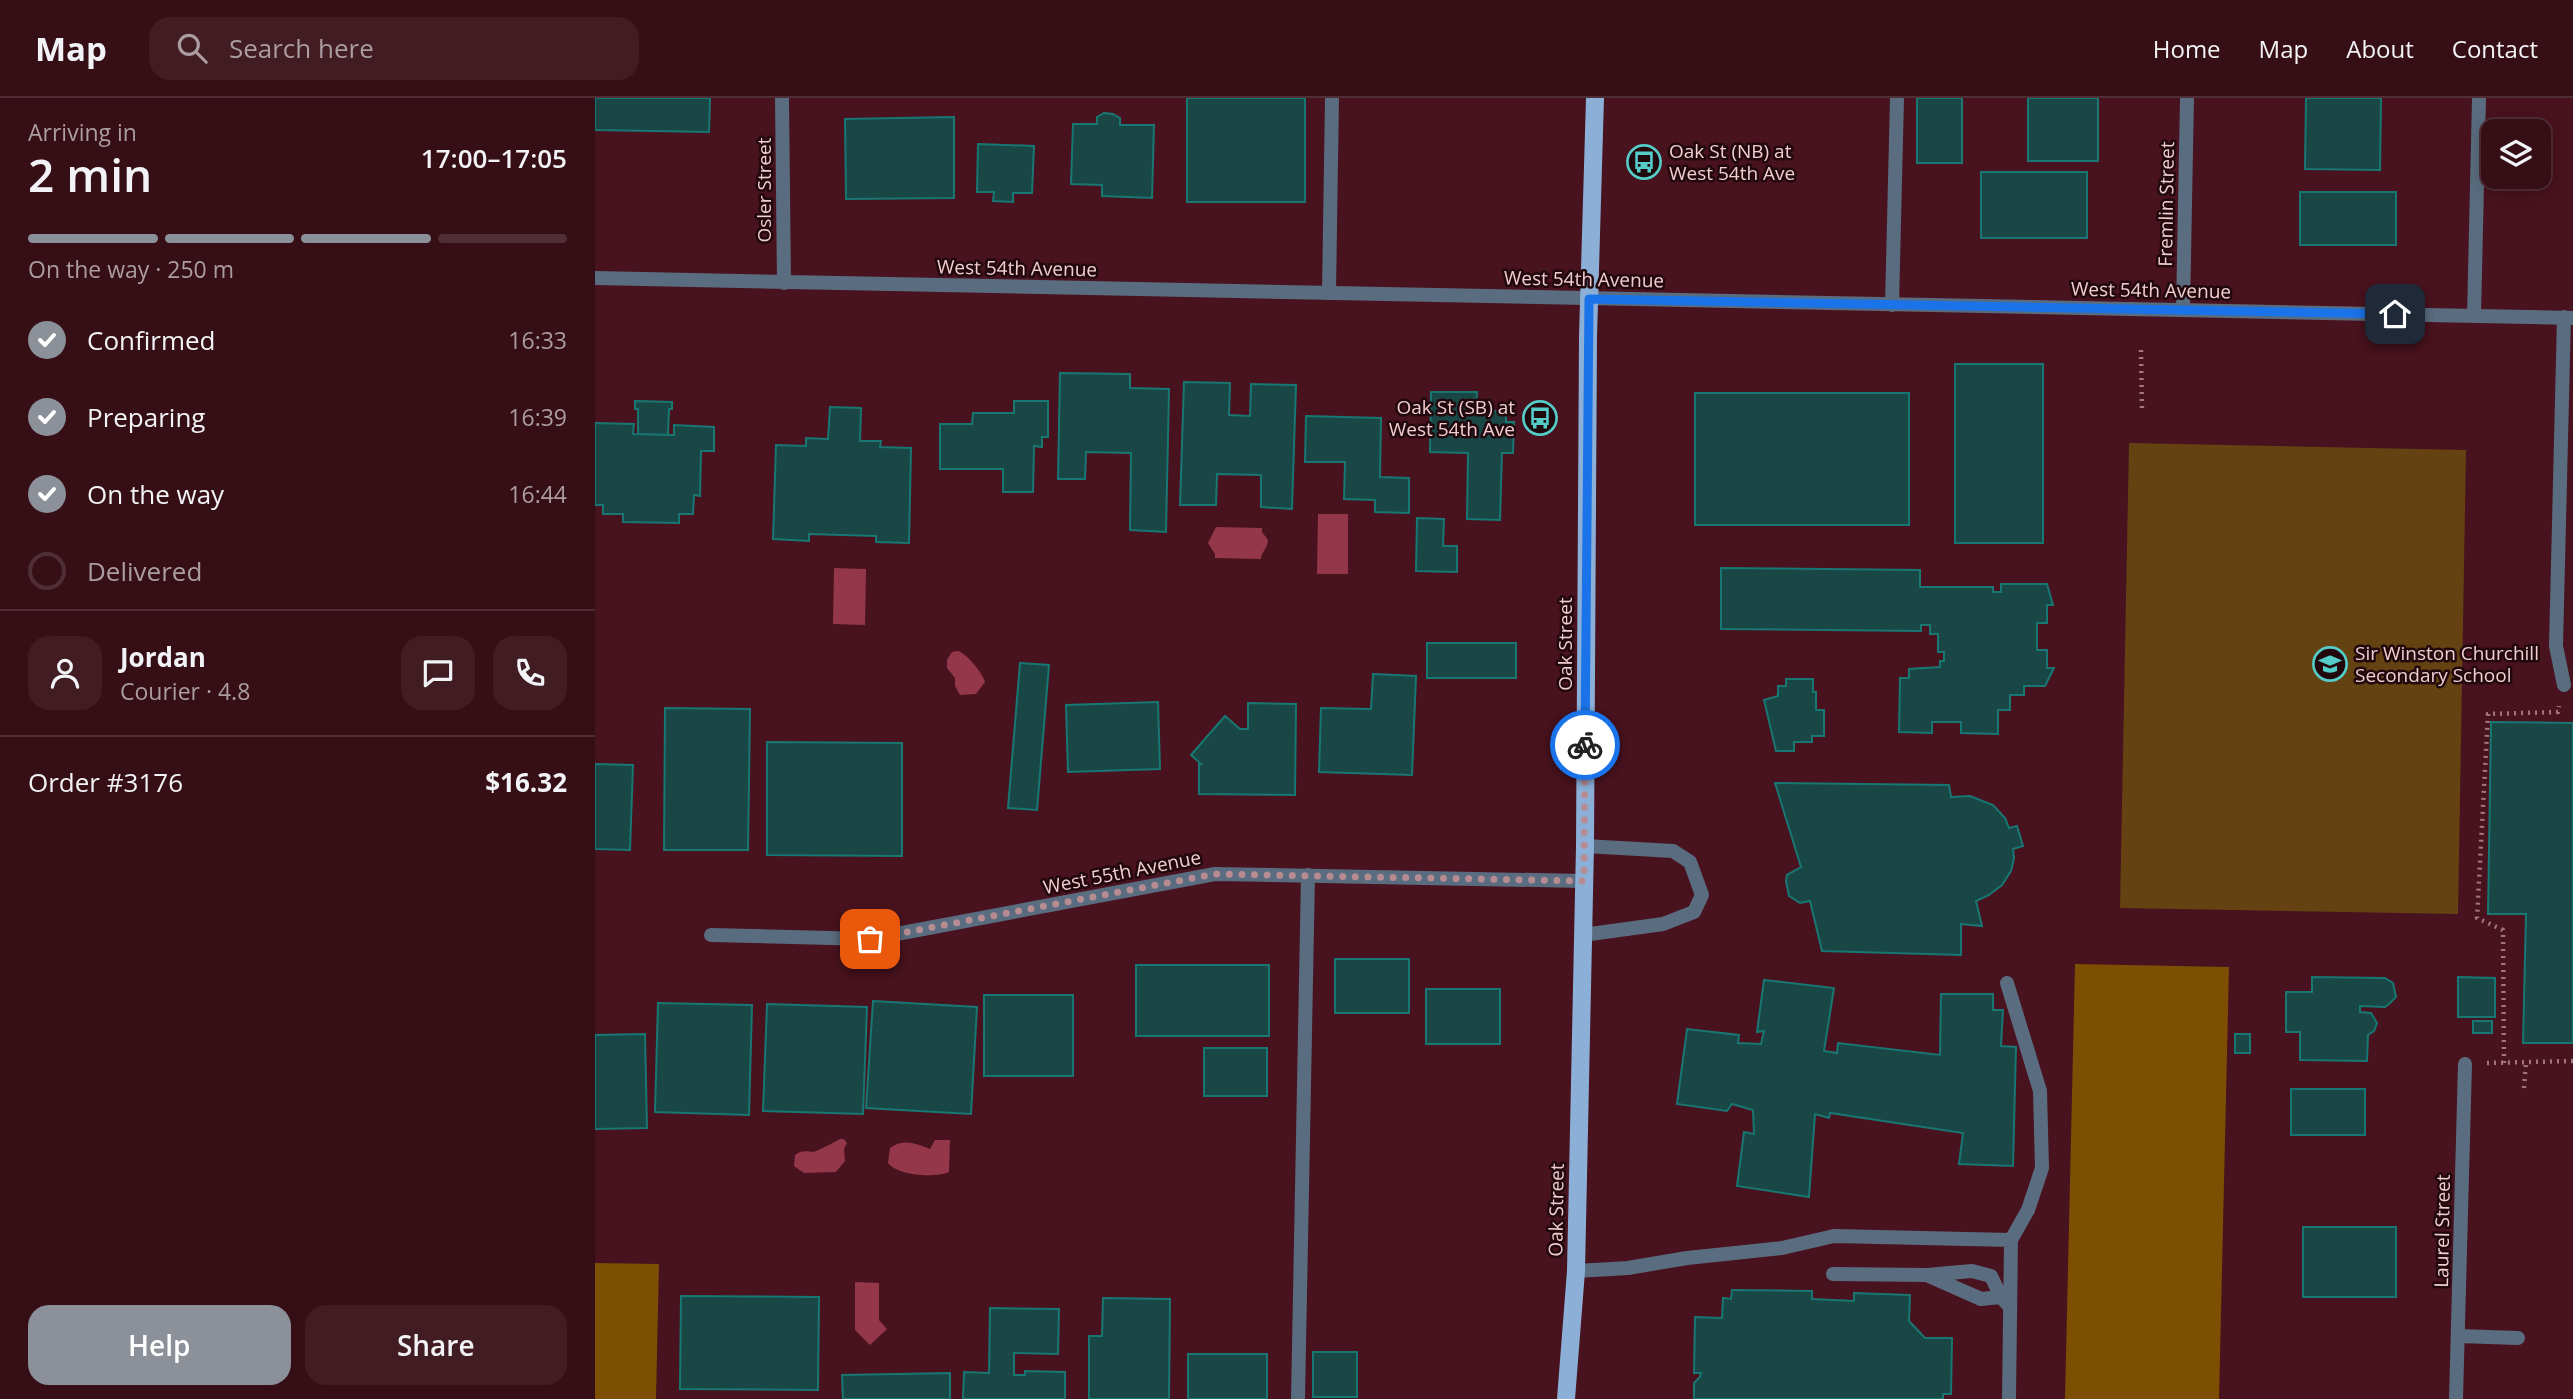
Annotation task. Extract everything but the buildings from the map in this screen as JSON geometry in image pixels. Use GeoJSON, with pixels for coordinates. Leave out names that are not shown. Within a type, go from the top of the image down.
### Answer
{"type":"FeatureCollection","features":[{"type":"Feature","properties":{"kind":"main road","name":"Oak Street"},"geometry":{"type":"LineString","coordinates":[[1566,1399],[1576,1271],[1585,846],[1589,299],[1595,98]]}},
{"type":"Feature","properties":{"kind":"street","name":"Osler Street"},"geometry":{"type":"LineString","coordinates":[[782,98],[783,283]]}},
{"type":"Feature","properties":{"kind":"street"},"geometry":{"type":"LineString","coordinates":[[1329,293],[1332,98]]}},
{"type":"Feature","properties":{"kind":"street"},"geometry":{"type":"LineString","coordinates":[[1892,304],[1897,98]]}},
{"type":"Feature","properties":{"kind":"street","name":"Fremlin Street"},"geometry":{"type":"LineString","coordinates":[[2182,310],[2187,98]]}},
{"type":"Feature","properties":{"kind":"street"},"geometry":{"type":"LineString","coordinates":[[2475,316],[2479,98]]}},
{"type":"Feature","properties":{"kind":"street","name":"West 54th Avenue"},"geometry":{"type":"LineString","coordinates":[[595,278],[2568,318]]}},
{"type":"Feature","properties":{"kind":"street"},"geometry":{"type":"LineString","coordinates":[[2564,685],[2556,646],[2568,318]]}},
{"type":"Feature","properties":{"kind":"street"},"geometry":{"type":"LineString","coordinates":[[1583,935],[1663,924],[1694,912],[1702,895],[1690,862],[1673,851],[1585,846]]}},
{"type":"Feature","properties":{"kind":"street","name":"West 55th Avenue"},"geometry":{"type":"LineString","coordinates":[[711,935],[870,939],[1215,874],[1584,881]]}},
{"type":"Feature","properties":{"kind":"street"},"geometry":{"type":"LineString","coordinates":[[1298,1399],[1308,875]]}},
{"type":"Feature","properties":{"kind":"street"},"geometry":{"type":"LineString","coordinates":[[2007,983],[2040,1091],[2042,1168],[2028,1210],[2011,1240],[2005,1302],[2009,1399]]}},
{"type":"Feature","properties":{"kind":"street","name":"Laurel Street"},"geometry":{"type":"LineString","coordinates":[[2456,1399],[2465,1064]]}},
{"type":"Feature","properties":{"kind":"street"},"geometry":{"type":"LineString","coordinates":[[1576,1271],[1628,1268],[1687,1258],[1782,1248],[1833,1236],[2011,1240]]}},
{"type":"Feature","properties":{"kind":"street"},"geometry":{"type":"LineString","coordinates":[[1833,1274],[1927,1275],[1972,1271],[1991,1276],[2005,1302]]}},
{"type":"Feature","properties":{"kind":"street"},"geometry":{"type":"LineString","coordinates":[[1927,1275],[1981,1299],[2005,1302]]}},
{"type":"Feature","properties":{"kind":"street"},"geometry":{"type":"LineString","coordinates":[[2458,1336],[2518,1338]]}},
{"type":"Feature","properties":{"kind":"path"},"geometry":{"type":"LineString","coordinates":[[2141,349],[2142,412]]}},
{"type":"Feature","properties":{"kind":"path"},"geometry":{"type":"LineString","coordinates":[[2504,1063],[2503,930],[2477,918],[2489,714],[2558,712],[2564,685]]}},
{"type":"Feature","properties":{"kind":"path"},"geometry":{"type":"LineString","coordinates":[[2465,1064],[2573,1061]]}},
{"type":"Feature","properties":{"kind":"path"},"geometry":{"type":"LineString","coordinates":[[2524,1088],[2526,1062]]}},
{"type":"Feature","properties":{"kind":"shaded area"},"geometry":{"type":"Polygon","coordinates":[[[2129,443],[2466,450],[2458,914],[2120,908],[2129,443]]]}},
{"type":"Feature","properties":{"kind":"shaded area"},"geometry":{"type":"Polygon","coordinates":[[[1318,514],[1348,514],[1348,574],[1317,574],[1318,514]]]}},
{"type":"Feature","properties":{"kind":"shaded area"},"geometry":{"type":"Polygon","coordinates":[[[1216,527],[1262,528],[1268,540],[1261,559],[1215,558],[1208,543],[1216,527]]]}},
{"type":"Feature","properties":{"kind":"shaded area"},"geometry":{"type":"Polygon","coordinates":[[[834,568],[866,569],[865,625],[833,624],[834,568]]]}},
{"type":"Feature","properties":{"kind":"shaded area"},"geometry":{"type":"Polygon","coordinates":[[[958,651],[970,659],[984,678],[985,682],[976,694],[960,695],[955,686],[955,678],[947,668],[947,660],[952,652],[958,651]]]}},
{"type":"Feature","properties":{"kind":"shaded area"},"geometry":{"type":"Polygon","coordinates":[[[2075,964],[2229,967],[2219,1399],[2065,1399],[2075,964]]]}},
{"type":"Feature","properties":{"kind":"shaded area"},"geometry":{"type":"Polygon","coordinates":[[[840,1139],[847,1143],[844,1149],[845,1161],[836,1172],[804,1173],[794,1166],[797,1153],[814,1152],[840,1139]]]}},
{"type":"Feature","properties":{"kind":"shaded area"},"geometry":{"type":"Polygon","coordinates":[[[935,1140],[950,1140],[949,1172],[917,1175],[900,1171],[888,1163],[890,1148],[895,1145],[910,1143],[930,1149],[935,1140]]]}},
{"type":"Feature","properties":{"kind":"shaded area"},"geometry":{"type":"Polygon","coordinates":[[[595,1263],[659,1264],[656,1399],[595,1399],[595,1263]]]}},
{"type":"Feature","properties":{"kind":"shaded area"},"geometry":{"type":"Polygon","coordinates":[[[855,1282],[879,1283],[879,1320],[887,1329],[870,1345],[855,1330],[855,1282]]]}},
{"type":"Feature","properties":{"kind":"way so far"},"geometry":{"type":"LineString","coordinates":[[870,939],[1215,874],[1584,881],[1585,745]]}},
{"type":"Feature","properties":{"kind":"place","name":"Oak St (NB) at West 54th Ave"},"geometry":{"type":"Point","coordinates":[1644,162]}},
{"type":"Feature","properties":{"kind":"place","name":"Oak St (SB) at West 54th Ave"},"geometry":{"type":"Point","coordinates":[1540,418]}},
{"type":"Feature","properties":{"kind":"place","name":"Sir Winston Churchill Secondary School"},"geometry":{"type":"Point","coordinates":[2330,664]}},
{"type":"Feature","properties":{"kind":"route"},"geometry":{"type":"LineString","coordinates":[[1585,745],[1589,299],[2395,314]]}}]}
